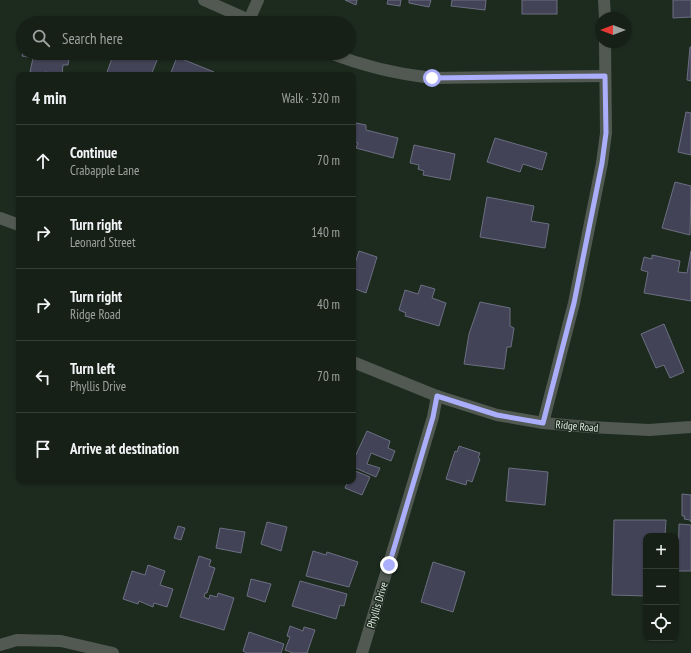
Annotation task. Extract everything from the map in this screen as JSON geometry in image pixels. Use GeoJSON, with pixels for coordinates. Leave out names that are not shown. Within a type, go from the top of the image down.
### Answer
{"type":"FeatureCollection","features":[{"type":"Feature","properties":{"kind":"street"},"geometry":{"type":"LineString","coordinates":[[204,0],[239,16]]}},
{"type":"Feature","properties":{"kind":"street"},"geometry":{"type":"LineString","coordinates":[[254,16],[258,0]]}},
{"type":"Feature","properties":{"kind":"street"},"geometry":{"type":"LineString","coordinates":[[604,0],[605,12]]}},
{"type":"Feature","properties":{"kind":"street"},"geometry":{"type":"LineString","coordinates":[[543,423],[574,303],[602,163],[606,133],[605,48]]}},
{"type":"Feature","properties":{"kind":"street"},"geometry":{"type":"LineString","coordinates":[[349,60],[380,70],[407,76],[432,78],[605,76]]}},
{"type":"Feature","properties":{"kind":"street"},"geometry":{"type":"LineString","coordinates":[[0,218],[16,224]]}},
{"type":"Feature","properties":{"kind":"street","name":"Ridge Road"},"geometry":{"type":"LineString","coordinates":[[356,363],[437,396],[497,415],[543,423],[632,430],[691,427]]}},
{"type":"Feature","properties":{"kind":"street","name":"Phyllis Drive"},"geometry":{"type":"LineString","coordinates":[[362,653],[420,462],[437,396]]}},
{"type":"Feature","properties":{"kind":"street"},"geometry":{"type":"LineString","coordinates":[[0,645],[17,640],[61,641],[113,653]]}},
{"type":"Feature","properties":{"kind":"building"},"geometry":{"type":"Polygon","coordinates":[[[345,0],[357,0],[356,5],[345,0]]]}},
{"type":"Feature","properties":{"kind":"building"},"geometry":{"type":"Polygon","coordinates":[[[388,0],[401,0],[400,6],[387,4],[388,0]]]}},
{"type":"Feature","properties":{"kind":"building"},"geometry":{"type":"Polygon","coordinates":[[[409,0],[431,0],[429,7],[409,3],[409,0]]]}},
{"type":"Feature","properties":{"kind":"building"},"geometry":{"type":"Polygon","coordinates":[[[452,0],[486,0],[485,10],[451,6],[452,0]]]}},
{"type":"Feature","properties":{"kind":"building"},"geometry":{"type":"Polygon","coordinates":[[[522,0],[557,0],[557,14],[522,14],[522,0]]]}},
{"type":"Feature","properties":{"kind":"building"},"geometry":{"type":"Polygon","coordinates":[[[673,0],[691,0],[691,17],[673,18],[673,0]]]}},
{"type":"Feature","properties":{"kind":"building"},"geometry":{"type":"Polygon","coordinates":[[[691,47],[691,81],[687,80],[691,47]]]}},
{"type":"Feature","properties":{"kind":"building"},"geometry":{"type":"Polygon","coordinates":[[[33,60],[69,60],[68,65],[63,65],[62,72],[30,72],[33,60]]]}},
{"type":"Feature","properties":{"kind":"building"},"geometry":{"type":"Polygon","coordinates":[[[111,60],[157,60],[152,72],[107,72],[111,60]]]}},
{"type":"Feature","properties":{"kind":"building"},"geometry":{"type":"Polygon","coordinates":[[[176,60],[184,60],[214,72],[171,72],[176,60]]]}},
{"type":"Feature","properties":{"kind":"building"},"geometry":{"type":"Polygon","coordinates":[[[686,112],[691,113],[691,155],[678,152],[686,112]]]}},
{"type":"Feature","properties":{"kind":"building"},"geometry":{"type":"Polygon","coordinates":[[[356,123],[366,125],[366,130],[398,138],[393,158],[356,148],[358,143],[356,143],[356,123]]]}},
{"type":"Feature","properties":{"kind":"building"},"geometry":{"type":"Polygon","coordinates":[[[495,138],[547,153],[542,170],[523,164],[520,172],[487,162],[495,138]]]}},
{"type":"Feature","properties":{"kind":"building"},"geometry":{"type":"Polygon","coordinates":[[[414,145],[455,154],[450,180],[423,175],[424,171],[418,169],[419,165],[410,163],[414,145]]]}},
{"type":"Feature","properties":{"kind":"building"},"geometry":{"type":"Polygon","coordinates":[[[675,182],[691,186],[690,235],[662,228],[675,182]]]}},
{"type":"Feature","properties":{"kind":"building"},"geometry":{"type":"Polygon","coordinates":[[[487,197],[534,206],[531,221],[549,224],[545,248],[480,237],[487,197]]]}},
{"type":"Feature","properties":{"kind":"building"},"geometry":{"type":"Polygon","coordinates":[[[359,251],[377,257],[366,293],[356,289],[356,260],[359,251]]]}},
{"type":"Feature","properties":{"kind":"building"},"geometry":{"type":"Polygon","coordinates":[[[691,251],[691,301],[644,293],[648,272],[641,270],[644,257],[652,259],[652,255],[680,261],[678,272],[687,273],[691,251]]]}},
{"type":"Feature","properties":{"kind":"building"},"geometry":{"type":"Polygon","coordinates":[[[421,285],[435,289],[432,298],[446,303],[439,326],[405,316],[406,313],[399,310],[405,290],[418,294],[421,285]]]}},
{"type":"Feature","properties":{"kind":"building"},"geometry":{"type":"Polygon","coordinates":[[[480,302],[510,308],[510,326],[514,328],[511,347],[507,347],[504,369],[464,364],[469,334],[480,302]]]}},
{"type":"Feature","properties":{"kind":"building"},"geometry":{"type":"Polygon","coordinates":[[[664,324],[684,372],[670,378],[664,365],[656,368],[641,334],[664,324]]]}},
{"type":"Feature","properties":{"kind":"building"},"geometry":{"type":"Polygon","coordinates":[[[367,431],[390,441],[388,448],[395,451],[391,461],[371,453],[367,464],[380,468],[376,477],[356,468],[356,455],[367,431]]]}},
{"type":"Feature","properties":{"kind":"building"},"geometry":{"type":"Polygon","coordinates":[[[459,446],[480,453],[478,458],[480,459],[472,482],[467,480],[466,485],[446,479],[455,451],[457,452],[459,446]]]}},
{"type":"Feature","properties":{"kind":"building"},"geometry":{"type":"Polygon","coordinates":[[[509,468],[548,472],[545,505],[506,501],[509,468]]]}},
{"type":"Feature","properties":{"kind":"building"},"geometry":{"type":"Polygon","coordinates":[[[356,471],[370,477],[362,495],[345,488],[347,484],[356,484],[356,471]]]}},
{"type":"Feature","properties":{"kind":"building"},"geometry":{"type":"Polygon","coordinates":[[[682,494],[691,495],[691,522],[690,520],[684,519],[685,516],[682,516],[682,494]]]}},
{"type":"Feature","properties":{"kind":"building"},"geometry":{"type":"Polygon","coordinates":[[[614,520],[666,520],[665,533],[643,533],[643,596],[612,595],[614,520]]]}},
{"type":"Feature","properties":{"kind":"building"},"geometry":{"type":"Polygon","coordinates":[[[267,522],[287,527],[281,551],[261,544],[267,522]]]}},
{"type":"Feature","properties":{"kind":"building"},"geometry":{"type":"Polygon","coordinates":[[[679,524],[691,525],[691,571],[679,571],[679,524]]]}},
{"type":"Feature","properties":{"kind":"building"},"geometry":{"type":"Polygon","coordinates":[[[178,526],[185,528],[181,540],[174,538],[178,526]]]}},
{"type":"Feature","properties":{"kind":"building"},"geometry":{"type":"Polygon","coordinates":[[[220,528],[245,532],[241,553],[216,548],[220,528]]]}},
{"type":"Feature","properties":{"kind":"building"},"geometry":{"type":"Polygon","coordinates":[[[313,551],[326,555],[327,552],[358,562],[349,587],[306,576],[313,551]]]}},
{"type":"Feature","properties":{"kind":"building"},"geometry":{"type":"Polygon","coordinates":[[[199,556],[211,560],[209,566],[215,568],[207,593],[205,593],[204,597],[209,599],[210,595],[217,597],[218,593],[234,598],[224,630],[180,617],[199,556]]]}},
{"type":"Feature","properties":{"kind":"building"},"geometry":{"type":"Polygon","coordinates":[[[433,562],[465,572],[453,612],[421,602],[433,562]]]}},
{"type":"Feature","properties":{"kind":"building"},"geometry":{"type":"Polygon","coordinates":[[[148,565],[165,571],[160,585],[173,589],[167,607],[154,603],[153,607],[139,601],[138,604],[123,599],[132,571],[145,575],[148,565]]]}},
{"type":"Feature","properties":{"kind":"building"},"geometry":{"type":"Polygon","coordinates":[[[251,579],[271,584],[265,602],[247,596],[251,579]]]}},
{"type":"Feature","properties":{"kind":"building"},"geometry":{"type":"Polygon","coordinates":[[[300,581],[347,594],[344,606],[340,605],[336,619],[292,606],[300,581]]]}},
{"type":"Feature","properties":{"kind":"building"},"geometry":{"type":"Polygon","coordinates":[[[290,626],[303,631],[304,627],[315,630],[307,653],[293,653],[285,650],[290,637],[287,636],[290,626]]]}},
{"type":"Feature","properties":{"kind":"building"},"geometry":{"type":"Polygon","coordinates":[[[249,632],[284,644],[281,653],[247,653],[243,651],[249,632]]]}},
{"type":"Feature","properties":{"kind":"route"},"geometry":{"type":"LineString","coordinates":[[389,565],[433,417],[437,396],[497,415],[543,423],[574,303],[602,163],[606,133],[605,76],[432,78]]}}]}
